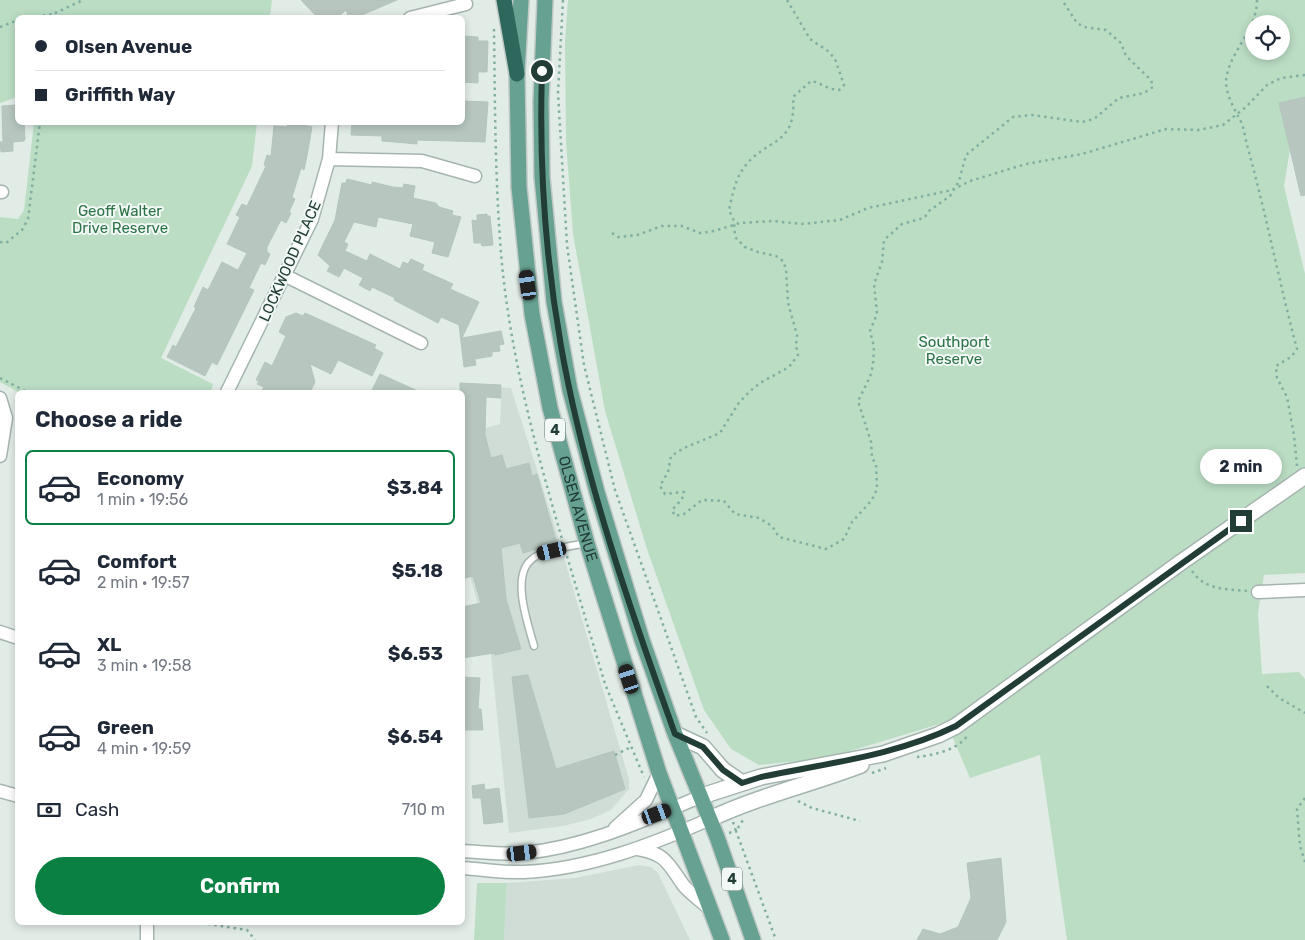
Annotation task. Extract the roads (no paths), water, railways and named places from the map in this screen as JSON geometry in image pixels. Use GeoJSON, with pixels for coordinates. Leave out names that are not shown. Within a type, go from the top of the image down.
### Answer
{"type":"FeatureCollection","features":[{"type":"Feature","properties":{"kind":"highway"},"geometry":{"type":"LineString","coordinates":[[504,0],[517,74]]}},
{"type":"Feature","properties":{"kind":"main road","name":"OLSEN AVENUE"},"geometry":{"type":"LineString","coordinates":[[521,0],[517,74],[518,187],[532,314],[559,448],[586,543],[659,773],[722,940]]}},
{"type":"Feature","properties":{"kind":"main road","name":"OLSEN AVENUE"},"geometry":{"type":"LineString","coordinates":[[545,0],[541,102],[542,177],[549,258],[561,346],[574,408],[597,492],[642,640],[675,734],[702,796],[753,940]]}},
{"type":"Feature","properties":{"kind":"street"},"geometry":{"type":"LineString","coordinates":[[422,15],[466,4]]}},
{"type":"Feature","properties":{"kind":"street","name":"LOCKWOOD PLACE"},"geometry":{"type":"LineString","coordinates":[[228,390],[312,219],[329,159],[332,125]]}},
{"type":"Feature","properties":{"kind":"street"},"geometry":{"type":"LineString","coordinates":[[329,159],[422,161],[474,176]]}},
{"type":"Feature","properties":{"kind":"street"},"geometry":{"type":"LineString","coordinates":[[284,275],[421,343]]}},
{"type":"Feature","properties":{"kind":"street"},"geometry":{"type":"LineString","coordinates":[[0,398],[6,418],[0,456]]}},
{"type":"Feature","properties":{"kind":"street"},"geometry":{"type":"LineString","coordinates":[[465,868],[523,872],[599,860],[638,848],[680,832],[728,810],[784,790],[886,760],[956,726],[1185,566],[1304,477]]}},
{"type":"Feature","properties":{"kind":"street"},"geometry":{"type":"LineString","coordinates":[[1258,592],[1305,590]]}},
{"type":"Feature","properties":{"kind":"street"},"geometry":{"type":"LineString","coordinates":[[0,632],[15,637]]}},
{"type":"Feature","properties":{"kind":"street"},"geometry":{"type":"LineString","coordinates":[[675,734],[703,747],[723,770],[742,783]]}},
{"type":"Feature","properties":{"kind":"street"},"geometry":{"type":"LineString","coordinates":[[465,851],[503,854],[564,847],[609,833],[702,796],[761,777],[886,760]]}},
{"type":"Feature","properties":{"kind":"street"},"geometry":{"type":"LineString","coordinates":[[609,833],[646,800],[659,773]]}},
{"type":"Feature","properties":{"kind":"street"},"geometry":{"type":"LineString","coordinates":[[0,791],[15,795]]}},
{"type":"Feature","properties":{"kind":"street"},"geometry":{"type":"LineString","coordinates":[[638,848],[655,851],[662,856],[685,887],[710,909]]}},
{"type":"Feature","properties":{"kind":"street"},"geometry":{"type":"LineString","coordinates":[[147,925],[147,940]]}},
{"type":"Feature","properties":{"kind":"lane"},"geometry":{"type":"LineString","coordinates":[[534,646],[521,593],[523,578],[529,560],[540,554],[586,543]]}},
{"type":"Feature","properties":{"kind":"park label","name":"Geoff Walter Drive Reserve"},"geometry":{"type":"Point","coordinates":[120,220]}},
{"type":"Feature","properties":{"kind":"park label","name":"Southport Reserve"},"geometry":{"type":"Point","coordinates":[954,350]}}]}
